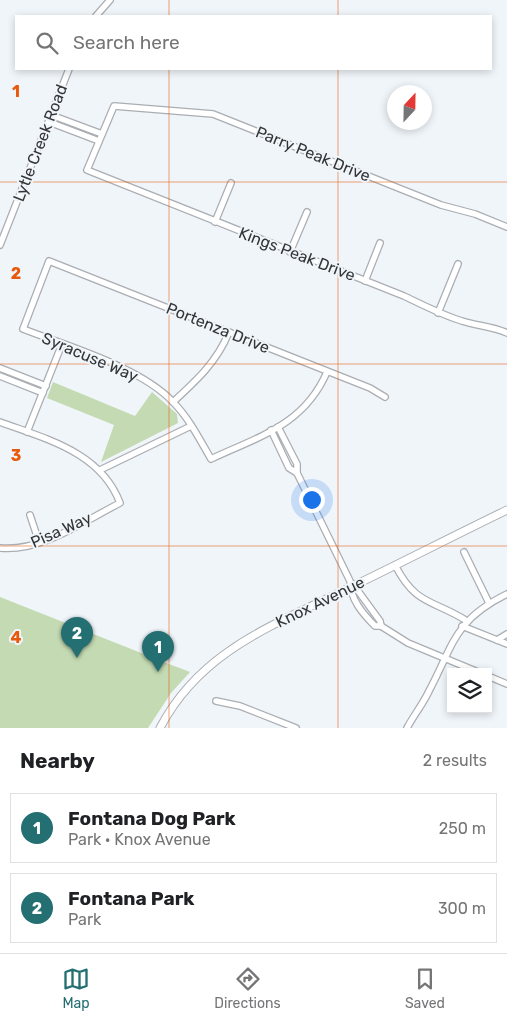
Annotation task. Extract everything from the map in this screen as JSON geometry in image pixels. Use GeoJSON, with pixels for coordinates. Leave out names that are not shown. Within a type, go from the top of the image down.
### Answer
{"type":"FeatureCollection","features":[{"type":"Feature","properties":{"kind":"street"},"geometry":{"type":"LineString","coordinates":[[97,15],[110,0]]}},
{"type":"Feature","properties":{"kind":"street","name":"Lytle Creek Road"},"geometry":{"type":"LineString","coordinates":[[0,245],[68,70]]}},
{"type":"Feature","properties":{"kind":"street","name":"Parry Peak Drive"},"geometry":{"type":"LineString","coordinates":[[102,134],[114,106],[213,114],[441,205],[475,214],[507,226]]}},
{"type":"Feature","properties":{"kind":"street"},"geometry":{"type":"LineString","coordinates":[[48,122],[99,141],[102,134],[51,115]]}},
{"type":"Feature","properties":{"kind":"street","name":"Kings Peak Drive"},"geometry":{"type":"LineString","coordinates":[[99,141],[87,170],[438,312],[464,322],[494,327],[507,333]]}},
{"type":"Feature","properties":{"kind":"street"},"geometry":{"type":"LineString","coordinates":[[216,222],[231,183]]}},
{"type":"Feature","properties":{"kind":"street"},"geometry":{"type":"LineString","coordinates":[[290,252],[307,212]]}},
{"type":"Feature","properties":{"kind":"street"},"geometry":{"type":"LineString","coordinates":[[365,281],[380,243]]}},
{"type":"Feature","properties":{"kind":"street","name":"Syracuse Way"},"geometry":{"type":"LineString","coordinates":[[50,261],[22,328],[132,373],[146,381],[173,402],[191,426],[211,459],[275,429]]}},
{"type":"Feature","properties":{"kind":"street","name":"Portenza Drive"},"geometry":{"type":"LineString","coordinates":[[50,261],[370,388],[386,397]]}},
{"type":"Feature","properties":{"kind":"street"},"geometry":{"type":"LineString","coordinates":[[438,312],[458,264]]}},
{"type":"Feature","properties":{"kind":"street"},"geometry":{"type":"LineString","coordinates":[[173,402],[206,372],[218,357],[229,332]]}},
{"type":"Feature","properties":{"kind":"street"},"geometry":{"type":"LineString","coordinates":[[27,432],[62,344]]}},
{"type":"Feature","properties":{"kind":"street"},"geometry":{"type":"LineString","coordinates":[[0,368],[46,386]]}},
{"type":"Feature","properties":{"kind":"street"},"geometry":{"type":"LineString","coordinates":[[275,429],[295,417],[308,405],[318,391],[327,372]]}},
{"type":"Feature","properties":{"kind":"street"},"geometry":{"type":"LineString","coordinates":[[0,376],[43,393]]}},
{"type":"Feature","properties":{"kind":"street"},"geometry":{"type":"LineString","coordinates":[[0,422],[60,444],[82,456],[100,470],[191,426]]}},
{"type":"Feature","properties":{"kind":"street"},"geometry":{"type":"LineString","coordinates":[[275,429],[298,464],[296,473]]}},
{"type":"Feature","properties":{"kind":"street"},"geometry":{"type":"LineString","coordinates":[[275,429],[288,468],[296,473],[352,585],[380,621],[381,626],[408,643],[468,668]]}},
{"type":"Feature","properties":{"kind":"street","name":"Pisa Way"},"geometry":{"type":"LineString","coordinates":[[0,548],[19,548],[55,537],[120,503],[114,488],[100,470]]}},
{"type":"Feature","properties":{"kind":"street","name":"Knox Avenue"},"geometry":{"type":"LineString","coordinates":[[160,728],[185,691],[222,654],[262,629],[507,510]]}},
{"type":"Feature","properties":{"kind":"street"},"geometry":{"type":"LineString","coordinates":[[30,515],[39,542]]}},
{"type":"Feature","properties":{"kind":"street"},"geometry":{"type":"LineString","coordinates":[[464,552],[490,603]]}},
{"type":"Feature","properties":{"kind":"street"},"geometry":{"type":"LineString","coordinates":[[395,565],[409,589],[419,598],[453,612],[465,624],[507,644]]}},
{"type":"Feature","properties":{"kind":"street"},"geometry":{"type":"LineString","coordinates":[[407,728],[429,691],[443,658],[465,624],[490,603],[507,594]]}},
{"type":"Feature","properties":{"kind":"street"},"geometry":{"type":"LineString","coordinates":[[497,640],[507,634]]}},
{"type":"Feature","properties":{"kind":"street"},"geometry":{"type":"LineString","coordinates":[[492,678],[507,684]]}},
{"type":"Feature","properties":{"kind":"street"},"geometry":{"type":"LineString","coordinates":[[216,701],[240,706],[296,728]]}},
{"type":"Feature","properties":{"kind":"street"},"geometry":{"type":"LineString","coordinates":[[275,728],[278,721]]}},
{"type":"Feature","properties":{"kind":"green space"},"geometry":{"type":"Polygon","coordinates":[[[53,382],[135,416],[152,392],[177,414],[178,423],[101,462],[114,425],[47,398],[53,382]]]}},
{"type":"Feature","properties":{"kind":"green space"},"geometry":{"type":"Polygon","coordinates":[[[0,597],[190,672],[171,693],[148,728],[0,728],[0,597]]]}},
{"type":"Feature","properties":{"kind":"place","name":"Fontana Park"},"geometry":{"type":"Point","coordinates":[77,658]}},
{"type":"Feature","properties":{"kind":"place","name":"Fontana Dog Park"},"geometry":{"type":"Point","coordinates":[158,672]}}]}
